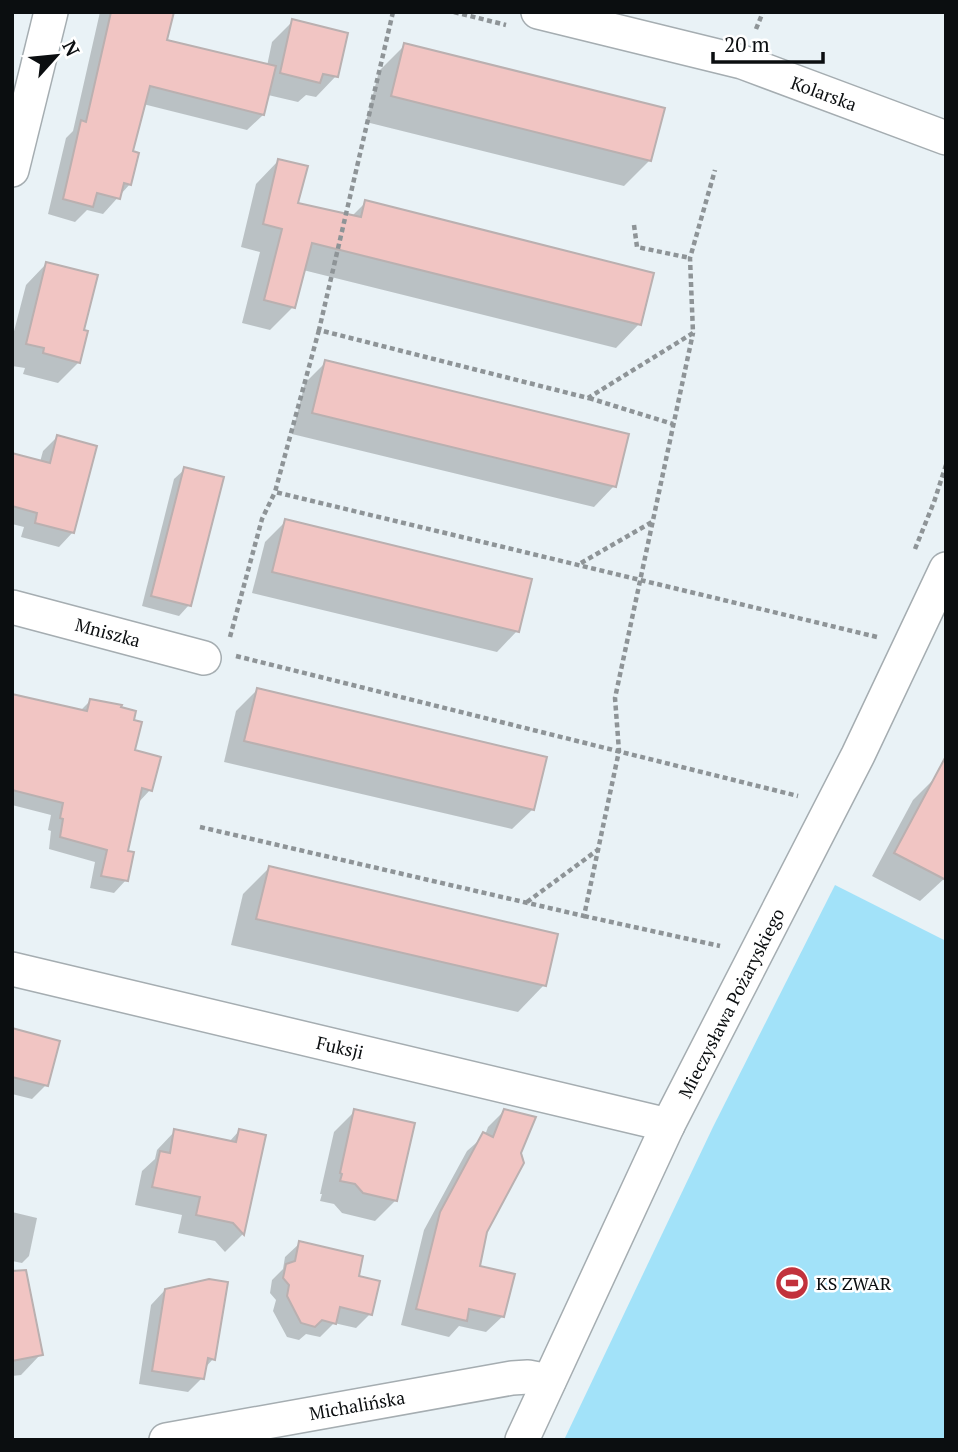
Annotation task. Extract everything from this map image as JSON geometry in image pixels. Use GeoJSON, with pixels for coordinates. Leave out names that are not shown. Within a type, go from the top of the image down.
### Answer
{"type":"FeatureCollection","features":[{"type":"Feature","properties":{"kind":"street"},"geometry":{"type":"LineString","coordinates":[[12,170],[51,12]]}},
{"type":"Feature","properties":{"kind":"street","name":"Kolarska"},"geometry":{"type":"LineString","coordinates":[[538,12],[742,62],[946,138]]}},
{"type":"Feature","properties":{"kind":"street","name":"Mieczysława Pożaryskiego"},"geometry":{"type":"LineString","coordinates":[[522,1440],[668,1125],[858,755],[946,569]]}},
{"type":"Feature","properties":{"kind":"street","name":"Mniszka"},"geometry":{"type":"LineString","coordinates":[[12,607],[219,650]]}},
{"type":"Feature","properties":{"kind":"street","name":"Fuksji"},"geometry":{"type":"LineString","coordinates":[[12,970],[668,1125]]}},
{"type":"Feature","properties":{"kind":"street","name":"Michalińska"},"geometry":{"type":"LineString","coordinates":[[166,1440],[512,1378],[528,1377],[549,1381]]}},
{"type":"Feature","properties":{"kind":"path"},"geometry":{"type":"LineString","coordinates":[[393,12],[319,330],[275,492],[262,519],[219,650],[804,798]]}},
{"type":"Feature","properties":{"kind":"path"},"geometry":{"type":"LineString","coordinates":[[584,916],[619,751],[615,698],[693,333],[690,258],[715,170]]}},
{"type":"Feature","properties":{"kind":"path"},"geometry":{"type":"LineString","coordinates":[[634,225],[637,247],[690,258]]}},
{"type":"Feature","properties":{"kind":"path"},"geometry":{"type":"LineString","coordinates":[[319,330],[588,398],[673,424]]}},
{"type":"Feature","properties":{"kind":"path"},"geometry":{"type":"LineString","coordinates":[[588,398],[693,333]]}},
{"type":"Feature","properties":{"kind":"path"},"geometry":{"type":"LineString","coordinates":[[275,492],[878,637]]}},
{"type":"Feature","properties":{"kind":"path"},"geometry":{"type":"LineString","coordinates":[[580,564],[653,521]]}},
{"type":"Feature","properties":{"kind":"path"},"geometry":{"type":"LineString","coordinates":[[200,827],[733,948]]}},
{"type":"Feature","properties":{"kind":"path"},"geometry":{"type":"LineString","coordinates":[[526,903],[600,848]]}},
{"type":"Feature","properties":{"kind":"shaded area","name":"KS ZWAR"},"geometry":{"type":"Polygon","coordinates":[[[835,885],[946,941],[946,1440],[564,1440],[713,1127],[835,885]]]}},
{"type":"Feature","properties":{"kind":"building"},"geometry":{"type":"Polygon","coordinates":[[[111,12],[174,12],[167,40],[276,66],[264,115],[150,86],[133,151],[139,153],[131,185],[124,183],[120,199],[97,193],[93,207],[63,199],[81,120],[86,122],[111,12]]]}},
{"type":"Feature","properties":{"kind":"building"},"geometry":{"type":"Polygon","coordinates":[[[292,19],[348,33],[338,77],[323,74],[320,83],[280,73],[292,19]]]}},
{"type":"Feature","properties":{"kind":"building"},"geometry":{"type":"Polygon","coordinates":[[[404,43],[665,108],[651,161],[391,96],[404,43]]]}},
{"type":"Feature","properties":{"kind":"building"},"geometry":{"type":"Polygon","coordinates":[[[278,159],[308,166],[298,203],[361,217],[365,200],[654,273],[641,325],[312,243],[295,308],[264,300],[282,229],[263,224],[278,159]]]}},
{"type":"Feature","properties":{"kind":"building"},"geometry":{"type":"Polygon","coordinates":[[[46,262],[98,275],[84,330],[88,331],[80,363],[43,353],[44,348],[26,344],[46,262]]]}},
{"type":"Feature","properties":{"kind":"building"},"geometry":{"type":"Polygon","coordinates":[[[325,360],[629,434],[616,487],[312,413],[325,360]]]}},
{"type":"Feature","properties":{"kind":"building"},"geometry":{"type":"Polygon","coordinates":[[[57,435],[97,446],[74,533],[35,523],[37,513],[12,506],[12,453],[50,463],[57,435]]]}},
{"type":"Feature","properties":{"kind":"building"},"geometry":{"type":"Polygon","coordinates":[[[184,467],[224,477],[191,606],[151,596],[184,467]]]}},
{"type":"Feature","properties":{"kind":"building"},"geometry":{"type":"Polygon","coordinates":[[[285,519],[532,579],[519,632],[272,572],[285,519]]]}},
{"type":"Feature","properties":{"kind":"building"},"geometry":{"type":"Polygon","coordinates":[[[257,688],[547,757],[534,810],[244,741],[257,688]]]}},
{"type":"Feature","properties":{"kind":"building"},"geometry":{"type":"Polygon","coordinates":[[[12,694],[87,711],[90,699],[122,705],[121,707],[136,711],[134,720],[142,722],[135,750],[161,757],[152,791],[142,788],[128,851],[134,852],[128,881],[101,876],[107,850],[60,837],[63,803],[12,790],[12,694]]]}},
{"type":"Feature","properties":{"kind":"building"},"geometry":{"type":"Polygon","coordinates":[[[946,756],[946,880],[894,853],[946,756]]]}},
{"type":"Feature","properties":{"kind":"building"},"geometry":{"type":"Polygon","coordinates":[[[269,866],[558,934],[546,986],[256,919],[269,866]]]}},
{"type":"Feature","properties":{"kind":"building"},"geometry":{"type":"Polygon","coordinates":[[[12,1028],[60,1041],[48,1086],[12,1077],[12,1028]]]}},
{"type":"Feature","properties":{"kind":"building"},"geometry":{"type":"Polygon","coordinates":[[[354,1109],[415,1123],[397,1201],[363,1193],[355,1184],[340,1181],[354,1109]]]}},
{"type":"Feature","properties":{"kind":"building"},"geometry":{"type":"Polygon","coordinates":[[[504,1109],[536,1117],[521,1153],[524,1163],[487,1232],[480,1266],[515,1274],[504,1317],[469,1309],[467,1321],[416,1309],[440,1212],[483,1132],[493,1137],[504,1109]]]}},
{"type":"Feature","properties":{"kind":"building"},"geometry":{"type":"Polygon","coordinates":[[[174,1129],[236,1142],[239,1129],[266,1135],[244,1235],[233,1223],[196,1215],[200,1197],[152,1187],[160,1151],[170,1153],[174,1129]]]}},
{"type":"Feature","properties":{"kind":"building"},"geometry":{"type":"Polygon","coordinates":[[[299,1241],[363,1256],[359,1276],[380,1281],[372,1315],[340,1307],[336,1324],[322,1320],[315,1327],[301,1323],[287,1296],[289,1285],[283,1278],[286,1264],[295,1261],[299,1241]]]}},
{"type":"Feature","properties":{"kind":"building"},"geometry":{"type":"Polygon","coordinates":[[[26,1270],[43,1355],[12,1361],[12,1271],[26,1270]]]}},
{"type":"Feature","properties":{"kind":"building"},"geometry":{"type":"Polygon","coordinates":[[[209,1279],[228,1282],[215,1360],[208,1358],[204,1379],[152,1371],[165,1289],[209,1279]]]}},
{"type":"Feature","properties":{"kind":"place","name":"KS ZWAR"},"geometry":{"type":"Point","coordinates":[792,1283]}}]}
